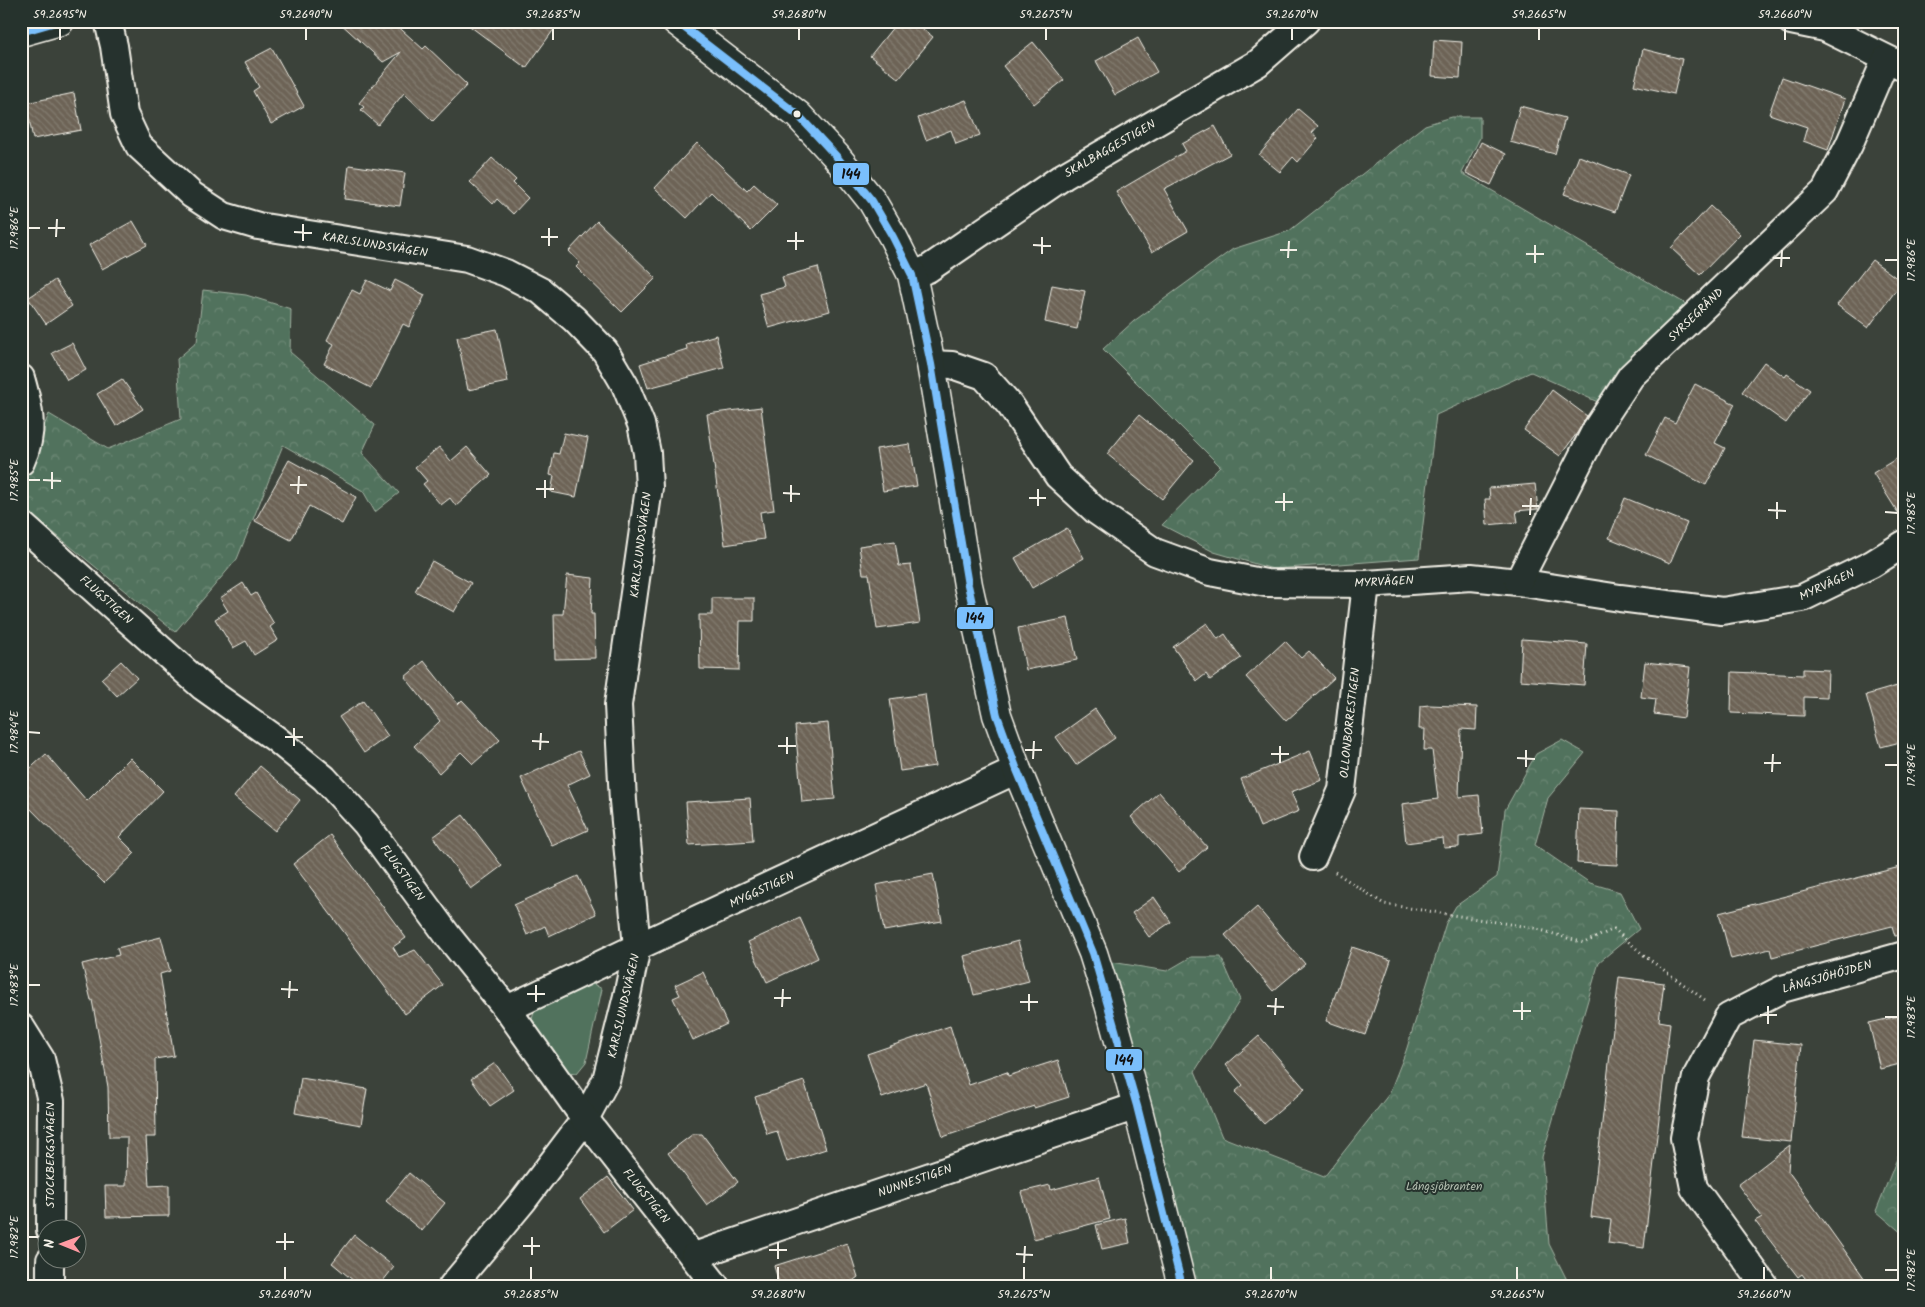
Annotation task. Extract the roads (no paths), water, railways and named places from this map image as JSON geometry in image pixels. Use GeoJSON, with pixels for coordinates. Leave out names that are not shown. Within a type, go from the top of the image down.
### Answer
{"type":"FeatureCollection","features":[{"type":"Feature","properties":{"kind":"street"},"geometry":{"type":"LineString","coordinates":[[21,32],[60,21]]}},
{"type":"Feature","properties":{"kind":"street","name":"KARLSLUNDSVÄGEN"},"geometry":{"type":"LineString","coordinates":[[108,21],[114,46],[124,114],[139,146],[192,195],[224,216],[258,226],[467,259],[506,273],[542,291],[574,319],[605,351],[625,385],[641,424],[647,453],[649,488],[618,705],[623,801],[638,946],[606,1080],[585,1119],[523,1201],[452,1286]]}},
{"type":"Feature","properties":{"kind":"street"},"geometry":{"type":"LineString","coordinates":[[676,21],[798,116],[836,156],[872,201],[912,275],[931,364],[968,585],[997,715],[1017,770],[1093,953],[1137,1106],[1182,1286]]}},
{"type":"Feature","properties":{"kind":"street","name":"SKALBAGGESTIGEN"},"geometry":{"type":"LineString","coordinates":[[912,275],[928,269],[1064,176],[1258,63],[1306,21]]}},
{"type":"Feature","properties":{"kind":"street"},"geometry":{"type":"LineString","coordinates":[[1791,21],[1825,28],[1895,63]]}},
{"type":"Feature","properties":{"kind":"street","name":"SYRSEGRÄND"},"geometry":{"type":"LineString","coordinates":[[1518,582],[1596,429],[1632,376],[1824,191],[1895,63]]}},
{"type":"Feature","properties":{"kind":"street","name":"MYRVÄGEN"},"geometry":{"type":"LineString","coordinates":[[931,364],[952,365],[984,376],[1010,405],[1058,476],[1096,511],[1155,552],[1210,572],[1266,584],[1366,584],[1471,577],[1722,611],[1802,598],[1872,564],[1904,544]]}},
{"type":"Feature","properties":{"kind":"street"},"geometry":{"type":"LineString","coordinates":[[21,378],[30,409],[28,446],[21,462]]}},
{"type":"Feature","properties":{"kind":"street","name":"FLUGSTIGEN"},"geometry":{"type":"LineString","coordinates":[[21,524],[203,686],[276,738],[324,778],[366,824],[448,936],[507,1009],[585,1119],[716,1286]]}},
{"type":"Feature","properties":{"kind":"street","name":"OLLONBORRESTIGEN"},"geometry":{"type":"LineString","coordinates":[[1314,857],[1342,790],[1366,584]]}},
{"type":"Feature","properties":{"kind":"street","name":"MYGGSTIGEN"},"geometry":{"type":"LineString","coordinates":[[507,1009],[1017,770]]}},
{"type":"Feature","properties":{"kind":"street","name":"LÅNGSJÖHÖJDEN"},"geometry":{"type":"LineString","coordinates":[[1765,1286],[1694,1188],[1684,1138],[1696,1077],[1728,1016],[1782,990],[1904,955]]}},
{"type":"Feature","properties":{"kind":"street","name":"STOCKBERGSVÄGEN"},"geometry":{"type":"LineString","coordinates":[[21,1027],[41,1058],[51,1101],[50,1220]]}},
{"type":"Feature","properties":{"kind":"street","name":"NUNNESTIGEN"},"geometry":{"type":"LineString","coordinates":[[694,1256],[1137,1106]]}},
{"type":"Feature","properties":{"kind":"street"},"geometry":{"type":"LineString","coordinates":[[50,1270],[50,1286]]}},
{"type":"Feature","properties":{"kind":"park label","name":"Långsjöbranten"},"geometry":{"type":"Point","coordinates":[1444,1186]}}]}
